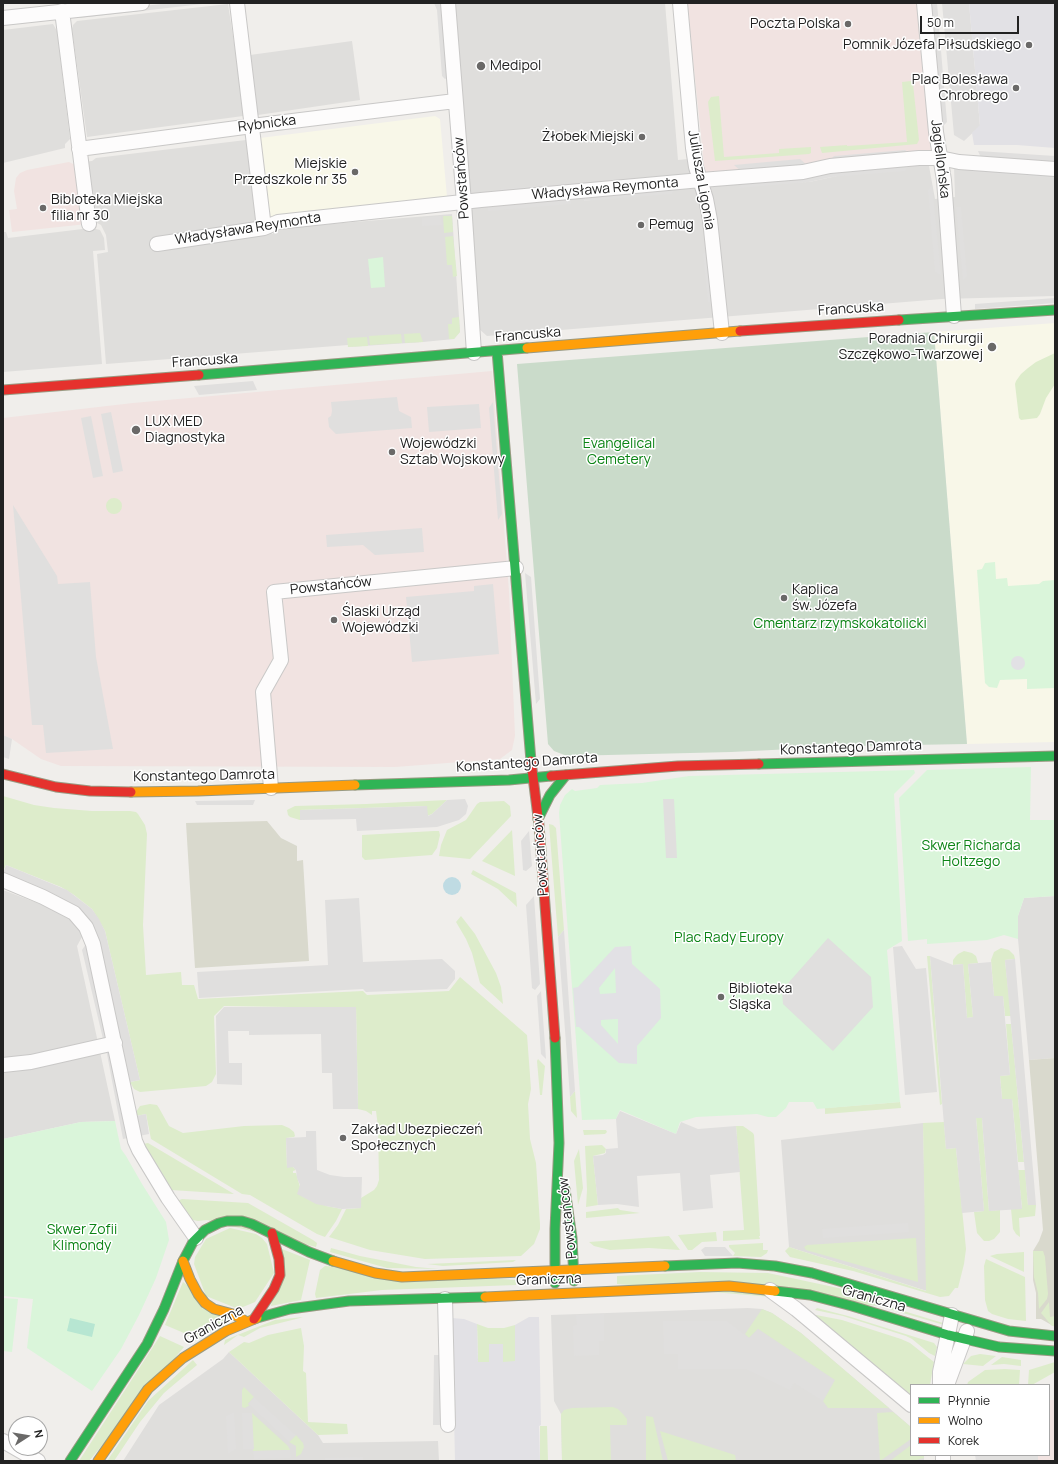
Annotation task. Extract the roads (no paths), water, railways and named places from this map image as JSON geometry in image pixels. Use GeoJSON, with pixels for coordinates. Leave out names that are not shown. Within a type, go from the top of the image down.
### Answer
{"type":"FeatureCollection","features":[{"type":"Feature","properties":{"kind":"street"},"geometry":{"type":"LineString","coordinates":[[3,18],[142,3]]}},
{"type":"Feature","properties":{"kind":"street"},"geometry":{"type":"LineString","coordinates":[[237,3],[264,228]]}},
{"type":"Feature","properties":{"kind":"street","name":"Powstańców"},"geometry":{"type":"LineString","coordinates":[[448,3],[464,202],[474,353]]}},
{"type":"Feature","properties":{"kind":"street","name":"Juliusza Ligonia"},"geometry":{"type":"LineString","coordinates":[[680,3],[693,148],[696,167],[701,180],[710,220],[722,333]]}},
{"type":"Feature","properties":{"kind":"street","name":"Jagiellońska"},"geometry":{"type":"LineString","coordinates":[[924,3],[936,132],[944,180],[954,316]]}},
{"type":"Feature","properties":{"kind":"street"},"geometry":{"type":"LineString","coordinates":[[62,11],[89,224]]}},
{"type":"Feature","properties":{"kind":"street","name":"Rybnicka"},"geometry":{"type":"LineString","coordinates":[[79,149],[456,101]]}},
{"type":"Feature","properties":{"kind":"street","name":"Władysława Reymonta"},"geometry":{"type":"LineString","coordinates":[[157,244],[264,228],[278,222],[464,202],[802,172],[830,166],[919,158],[940,158],[959,162],[1055,169]]}},
{"type":"Feature","properties":{"kind":"street","name":"Francuska"},"geometry":{"type":"LineString","coordinates":[[3,390],[722,333],[1055,310]]}},
{"type":"Feature","properties":{"kind":"street","name":"Powstańców"},"geometry":{"type":"LineString","coordinates":[[497,351],[531,758],[538,819],[556,1069],[559,1143],[554,1271],[555,1294]]}},
{"type":"Feature","properties":{"kind":"street","name":"Powstańców"},"geometry":{"type":"LineString","coordinates":[[271,788],[263,692],[281,660],[274,592],[516,568]]}},
{"type":"Feature","properties":{"kind":"street","name":"Konstantego Damrota"},"geometry":{"type":"LineString","coordinates":[[3,774],[56,787],[90,791],[198,791],[509,780],[678,766],[1055,756]]}},
{"type":"Feature","properties":{"kind":"street"},"geometry":{"type":"LineString","coordinates":[[538,819],[550,795],[566,775]]}},
{"type":"Feature","properties":{"kind":"street"},"geometry":{"type":"LineString","coordinates":[[3,880],[43,897],[74,913],[86,927],[93,944],[135,1141],[168,1198],[196,1238]]}},
{"type":"Feature","properties":{"kind":"street"},"geometry":{"type":"LineString","coordinates":[[3,1065],[31,1062],[115,1043]]}},
{"type":"Feature","properties":{"kind":"street","name":"Powstańców"},"geometry":{"type":"LineString","coordinates":[[559,1143],[576,1246],[573,1270],[574,1293]]}},
{"type":"Feature","properties":{"kind":"street"},"geometry":{"type":"LineString","coordinates":[[70,1461],[148,1344],[162,1315],[183,1261],[201,1232],[212,1226],[227,1221],[246,1222],[259,1226],[272,1233],[280,1259],[280,1275],[274,1289],[250,1320],[214,1308],[205,1303],[190,1279],[183,1261]]}},
{"type":"Feature","properties":{"kind":"street","name":"Graniczna"},"geometry":{"type":"LineString","coordinates":[[272,1233],[309,1252],[339,1263],[390,1276],[420,1277],[737,1262],[775,1266],[812,1273],[1009,1331],[1055,1336]]}},
{"type":"Feature","properties":{"kind":"street","name":"Graniczna"},"geometry":{"type":"LineString","coordinates":[[598,1260],[611,1268]]}},
{"type":"Feature","properties":{"kind":"street","name":"Graniczna"},"geometry":{"type":"LineString","coordinates":[[98,1461],[140,1400],[159,1378],[183,1358],[226,1331],[250,1320],[290,1309],[323,1304],[355,1301],[445,1299],[729,1286],[768,1289],[810,1295],[948,1335],[999,1347],[1055,1351]]}},
{"type":"Feature","properties":{"kind":"street"},"geometry":{"type":"LineString","coordinates":[[768,1289],[796,1309],[910,1405]]}},
{"type":"Feature","properties":{"kind":"street"},"geometry":{"type":"LineString","coordinates":[[445,1299],[448,1425]]}},
{"type":"Feature","properties":{"kind":"street"},"geometry":{"type":"LineString","coordinates":[[940,1384],[940,1372],[952,1315]]}},
{"type":"Feature","properties":{"kind":"street"},"geometry":{"type":"LineString","coordinates":[[946,1384],[965,1339],[971,1320]]}},
{"type":"Feature","properties":{"kind":"street"},"geometry":{"type":"LineString","coordinates":[[3,1441],[38,1461]]}},
{"type":"Feature","properties":{"kind":"water"},"geometry":{"type":"Polygon","coordinates":[[[452,877],[458,880],[461,886],[458,892],[452,895],[446,892],[443,886],[446,880],[452,877]]]}},
{"type":"Feature","properties":{"kind":"place","name":"Poczta Polska"},"geometry":{"type":"Point","coordinates":[848,24]}},
{"type":"Feature","properties":{"kind":"place","name":"Pomnik Józefa Piłsudskiego"},"geometry":{"type":"Point","coordinates":[1029,45]}},
{"type":"Feature","properties":{"kind":"place","name":"Medipol"},"geometry":{"type":"Point","coordinates":[481,66]}},
{"type":"Feature","properties":{"kind":"place","name":"Plac Bolesława Chrobrego"},"geometry":{"type":"Point","coordinates":[1016,88]}},
{"type":"Feature","properties":{"kind":"place","name":"Żłobek Miejski"},"geometry":{"type":"Point","coordinates":[642,137]}},
{"type":"Feature","properties":{"kind":"place","name":"Miejskie Przedszkole nr 35"},"geometry":{"type":"Point","coordinates":[355,172]}},
{"type":"Feature","properties":{"kind":"place","name":"Bibloteka Miejska filia nr 30"},"geometry":{"type":"Point","coordinates":[43,208]}},
{"type":"Feature","properties":{"kind":"place","name":"Pemug"},"geometry":{"type":"Point","coordinates":[641,225]}},
{"type":"Feature","properties":{"kind":"place","name":"Poradnia Chirurgii Szczękowo-Twarzowej"},"geometry":{"type":"Point","coordinates":[992,347]}},
{"type":"Feature","properties":{"kind":"place","name":"LUX MED Diagnostyka"},"geometry":{"type":"Point","coordinates":[136,430]}},
{"type":"Feature","properties":{"kind":"place","name":"Wojewódzki Sztab Wojskowy"},"geometry":{"type":"Point","coordinates":[392,452]}},
{"type":"Feature","properties":{"kind":"place","name":"Kaplica św. Józefa"},"geometry":{"type":"Point","coordinates":[784,598]}},
{"type":"Feature","properties":{"kind":"place","name":"Ślaski Urząd Wojewódzki"},"geometry":{"type":"Point","coordinates":[334,620]}},
{"type":"Feature","properties":{"kind":"place","name":"Biblioteka Śląska"},"geometry":{"type":"Point","coordinates":[721,997]}},
{"type":"Feature","properties":{"kind":"place","name":"Zakład Ubezpieczeń Społecznych"},"geometry":{"type":"Point","coordinates":[343,1138]}},
{"type":"Feature","properties":{"kind":"park label","name":"Evangelical Cemetery"},"geometry":{"type":"Point","coordinates":[619,452]}},
{"type":"Feature","properties":{"kind":"park label","name":"Cmentarz rzymskokatolicki"},"geometry":{"type":"Point","coordinates":[840,624]}},
{"type":"Feature","properties":{"kind":"park label","name":"Skwer Richarda Holtzego"},"geometry":{"type":"Point","coordinates":[971,854]}},
{"type":"Feature","properties":{"kind":"park label","name":"Plac Rady Europy"},"geometry":{"type":"Point","coordinates":[729,938]}},
{"type":"Feature","properties":{"kind":"park label","name":"Skwer Zofii Klimondy"},"geometry":{"type":"Point","coordinates":[82,1238]}}]}
